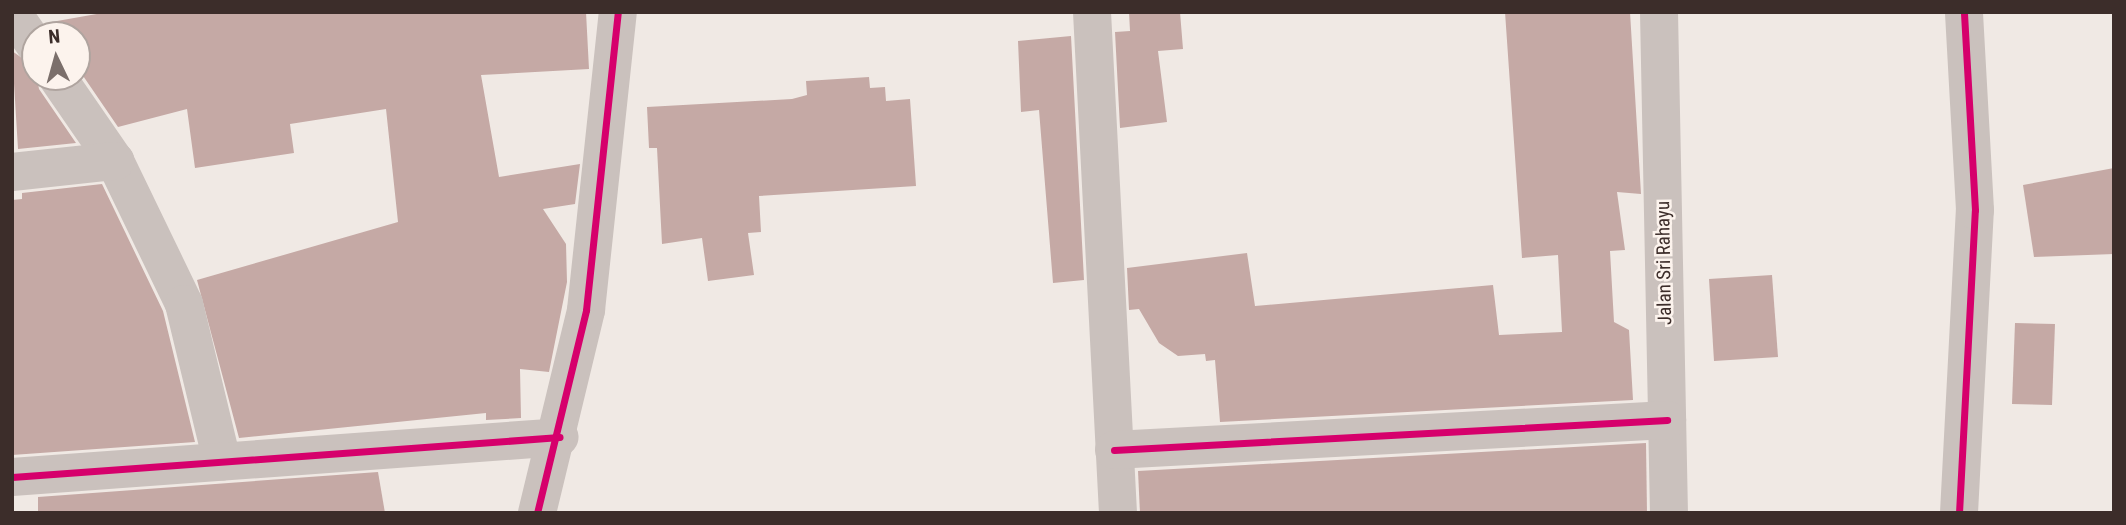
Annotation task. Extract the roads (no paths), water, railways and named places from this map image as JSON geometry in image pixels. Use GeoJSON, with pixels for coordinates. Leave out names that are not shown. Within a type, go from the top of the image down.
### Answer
{"type":"FeatureCollection","features":[{"type":"Feature","properties":{"kind":"street"},"geometry":{"type":"LineString","coordinates":[[537,513],[560,437],[586,310],[618,12]]}},
{"type":"Feature","properties":{"kind":"street"},"geometry":{"type":"LineString","coordinates":[[1092,12],[1118,513]]}},
{"type":"Feature","properties":{"kind":"street","name":"Jalan Sri Rahayu"},"geometry":{"type":"LineString","coordinates":[[1659,12],[1670,513]]}},
{"type":"Feature","properties":{"kind":"street"},"geometry":{"type":"LineString","coordinates":[[1959,513],[1975,210],[1964,12]]}},
{"type":"Feature","properties":{"kind":"street"},"geometry":{"type":"LineString","coordinates":[[67,91],[115,161],[184,304],[222,461]]}},
{"type":"Feature","properties":{"kind":"street"},"geometry":{"type":"LineString","coordinates":[[12,172],[115,161]]}},
{"type":"Feature","properties":{"kind":"street"},"geometry":{"type":"LineString","coordinates":[[1114,450],[1667,420]]}},
{"type":"Feature","properties":{"kind":"street"},"geometry":{"type":"LineString","coordinates":[[12,477],[560,437]]}}]}
